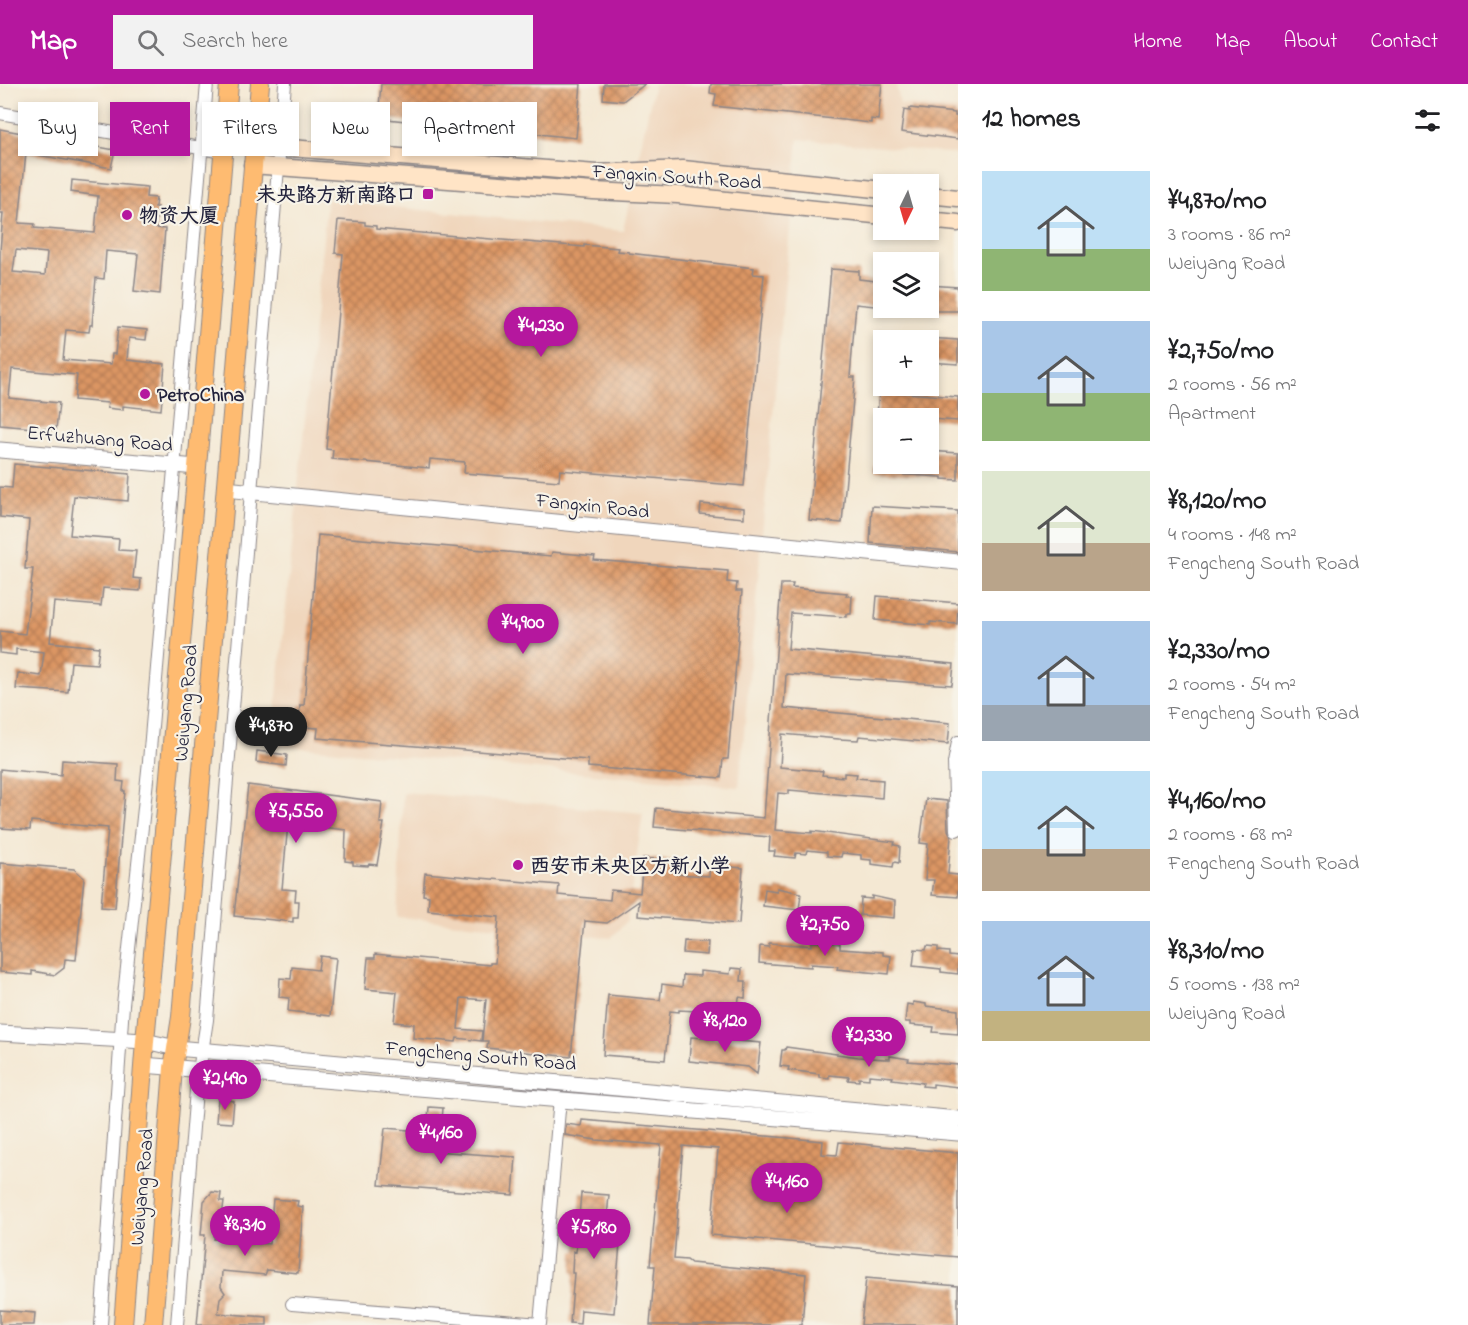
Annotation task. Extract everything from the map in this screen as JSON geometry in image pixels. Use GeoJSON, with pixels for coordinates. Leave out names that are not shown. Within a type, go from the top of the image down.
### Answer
{"type":"FeatureCollection","features":[{"type":"Feature","properties":{"kind":"main road","name":"Weiyang Road"},"geometry":{"type":"LineString","coordinates":[[227,102],[229,84]]}},
{"type":"Feature","properties":{"kind":"main road","name":"Weiyang Road"},"geometry":{"type":"LineString","coordinates":[[258,102],[260,84]]}},
{"type":"Feature","properties":{"kind":"main road","name":"Fangxin South Road"},"geometry":{"type":"LineString","coordinates":[[299,149],[596,173],[683,168],[873,189]]}},
{"type":"Feature","properties":{"kind":"main road","name":"Weiyang Road"},"geometry":{"type":"LineString","coordinates":[[123,1325],[142,1065],[197,467],[223,156]]}},
{"type":"Feature","properties":{"kind":"main road","name":"Weiyang Road"},"geometry":{"type":"LineString","coordinates":[[153,1325],[173,1068],[182,1017],[253,156]]}},
{"type":"Feature","properties":{"kind":"main road","name":"Fangxin South Road"},"geometry":{"type":"LineString","coordinates":[[252,165],[593,191],[678,195],[873,215]]}},
{"type":"Feature","properties":{"kind":"main road"},"geometry":{"type":"LineString","coordinates":[[939,196],[958,198]]}},
{"type":"Feature","properties":{"kind":"main road"},"geometry":{"type":"LineString","coordinates":[[939,221],[958,224]]}},
{"type":"Feature","properties":{"kind":"street"},"geometry":{"type":"LineString","coordinates":[[101,1325],[129,934],[149,761],[207,84]]}},
{"type":"Feature","properties":{"kind":"street"},"geometry":{"type":"LineString","coordinates":[[283,102],[285,84]]}},
{"type":"Feature","properties":{"kind":"street"},"geometry":{"type":"LineString","coordinates":[[0,113],[201,149]]}},
{"type":"Feature","properties":{"kind":"street"},"geometry":{"type":"LineString","coordinates":[[177,1325],[199,1070],[207,1020],[279,156]]}},
{"type":"Feature","properties":{"kind":"street","name":"Erfuzhuang Road"},"geometry":{"type":"LineString","coordinates":[[0,450],[197,467]]}},
{"type":"Feature","properties":{"kind":"street","name":"Fangxin Road"},"geometry":{"type":"LineString","coordinates":[[225,489],[958,562]]}},
{"type":"Feature","properties":{"kind":"street"},"geometry":{"type":"LineString","coordinates":[[958,742],[956,763],[956,830],[958,830]]}},
{"type":"Feature","properties":{"kind":"street","name":"Fengcheng South Road"},"geometry":{"type":"LineString","coordinates":[[0,1034],[145,1041],[176,1048],[958,1119]]}},
{"type":"Feature","properties":{"kind":"street","name":"Fengcheng South Road"},"geometry":{"type":"LineString","coordinates":[[142,1065],[958,1132]]}},
{"type":"Feature","properties":{"kind":"street"},"geometry":{"type":"LineString","coordinates":[[292,1304],[540,1324],[560,1100]]}},
{"type":"Feature","properties":{"kind":"shaded area"},"geometry":{"type":"Polygon","coordinates":[[[654,84],[896,84],[900,104],[958,110],[958,154],[798,139],[739,787],[272,745],[327,200],[623,231],[654,84]]]}},
{"type":"Feature","properties":{"kind":"shaded area","name":"西安市未央区方新小学"},"geometry":{"type":"Polygon","coordinates":[[[403,792],[643,813],[627,921],[611,938],[397,917],[403,792]]]}},
{"type":"Feature","properties":{"kind":"building"},"geometry":{"type":"Polygon","coordinates":[[[381,84],[581,84],[576,138],[537,134],[537,102],[402,102],[402,121],[390,119],[390,102],[379,102],[381,84]]]}},
{"type":"Feature","properties":{"kind":"building"},"geometry":{"type":"Polygon","coordinates":[[[604,84],[645,84],[623,101],[603,99],[604,84]]]}},
{"type":"Feature","properties":{"kind":"building"},"geometry":{"type":"Polygon","coordinates":[[[711,84],[882,84],[878,120],[871,119],[871,123],[714,106],[716,94],[710,93],[711,84]]]}},
{"type":"Feature","properties":{"kind":"building"},"geometry":{"type":"Polygon","coordinates":[[[910,108],[955,113],[955,116],[958,116],[958,139],[901,132],[904,110],[910,111],[910,108]]]}},
{"type":"Feature","properties":{"kind":"building"},"geometry":{"type":"Polygon","coordinates":[[[0,129],[18,132],[18,156],[26,156],[19,223],[35,224],[34,228],[95,233],[98,196],[71,192],[72,180],[147,187],[146,197],[156,198],[155,207],[158,207],[155,228],[165,229],[160,294],[134,291],[138,254],[106,251],[104,279],[96,278],[92,325],[90,325],[89,332],[66,330],[63,360],[111,364],[112,354],[115,354],[118,327],[147,330],[146,340],[129,338],[127,360],[165,364],[161,410],[123,406],[123,410],[107,408],[108,403],[74,400],[77,375],[12,369],[9,398],[59,403],[56,430],[0,425],[0,251],[3,213],[0,213],[0,129]],[[16,250],[13,272],[45,275],[47,253],[16,250]]]}},
{"type":"Feature","properties":{"kind":"building"},"geometry":{"type":"Polygon","coordinates":[[[98,147],[110,149],[110,156],[114,156],[111,168],[43,156],[98,156],[98,147]]]}},
{"type":"Feature","properties":{"kind":"building"},"geometry":{"type":"Polygon","coordinates":[[[338,220],[365,222],[365,225],[376,226],[376,229],[618,248],[617,251],[629,253],[754,268],[753,274],[764,275],[744,486],[560,470],[559,481],[464,473],[465,462],[430,459],[429,468],[332,459],[333,450],[326,449],[343,254],[335,253],[338,220]]]}},
{"type":"Feature","properties":{"kind":"building"},"geometry":{"type":"Polygon","coordinates":[[[831,269],[859,271],[859,279],[873,281],[873,306],[856,304],[850,377],[855,377],[842,523],[809,520],[831,269]]]}},
{"type":"Feature","properties":{"kind":"building"},"geometry":{"type":"Polygon","coordinates":[[[939,286],[958,287],[958,311],[939,311],[939,286]]]}},
{"type":"Feature","properties":{"kind":"building"},"geometry":{"type":"Polygon","coordinates":[[[939,339],[958,340],[958,364],[939,363],[939,339]]]}},
{"type":"Feature","properties":{"kind":"building"},"geometry":{"type":"Polygon","coordinates":[[[879,396],[958,397],[958,421],[939,420],[939,408],[878,408],[879,396]]]}},
{"type":"Feature","properties":{"kind":"building"},"geometry":{"type":"Polygon","coordinates":[[[939,452],[958,453],[958,480],[942,479],[942,477],[891,474],[939,474],[939,452]]]}},
{"type":"Feature","properties":{"kind":"building"},"geometry":{"type":"Polygon","coordinates":[[[14,464],[130,474],[128,501],[74,496],[70,535],[119,539],[118,550],[136,551],[133,578],[141,579],[140,591],[103,588],[101,606],[54,602],[50,642],[99,647],[97,664],[71,662],[68,692],[16,689],[18,673],[41,676],[44,652],[16,649],[16,655],[0,653],[0,631],[25,634],[33,569],[25,569],[29,520],[0,517],[0,487],[12,488],[14,464]]]}},
{"type":"Feature","properties":{"kind":"building"},"geometry":{"type":"Polygon","coordinates":[[[701,504],[744,508],[744,518],[700,514],[701,504]]]}},
{"type":"Feature","properties":{"kind":"building"},"geometry":{"type":"Polygon","coordinates":[[[872,506],[958,511],[958,552],[870,543],[872,506]]]}},
{"type":"Feature","properties":{"kind":"building"},"geometry":{"type":"Polygon","coordinates":[[[318,535],[551,556],[552,552],[595,556],[594,560],[728,571],[727,582],[737,583],[736,591],[742,591],[728,759],[723,759],[721,778],[588,767],[588,760],[317,738],[318,728],[304,727],[305,718],[299,717],[300,705],[304,705],[318,535]]]}},
{"type":"Feature","properties":{"kind":"building"},"geometry":{"type":"Polygon","coordinates":[[[781,584],[793,584],[792,588],[847,593],[846,596],[852,596],[851,614],[846,614],[846,617],[791,613],[788,649],[954,664],[952,685],[786,674],[784,708],[950,723],[948,744],[859,736],[858,740],[782,734],[780,767],[823,771],[822,775],[844,777],[844,773],[857,774],[856,778],[883,780],[882,798],[789,790],[789,794],[778,793],[775,830],[812,833],[812,831],[895,842],[894,845],[900,846],[899,863],[894,862],[893,867],[871,864],[871,860],[861,859],[861,855],[842,853],[841,857],[827,856],[827,852],[807,850],[806,854],[796,853],[795,858],[774,856],[775,851],[769,851],[770,837],[654,827],[656,808],[764,818],[781,584]]]}},
{"type":"Feature","properties":{"kind":"building"},"geometry":{"type":"Polygon","coordinates":[[[877,596],[958,603],[957,624],[930,622],[930,625],[875,620],[877,596]]]}},
{"type":"Feature","properties":{"kind":"building"},"geometry":{"type":"Polygon","coordinates":[[[257,751],[287,755],[286,766],[256,762],[257,751]]]}},
{"type":"Feature","properties":{"kind":"building"},"geometry":{"type":"Polygon","coordinates":[[[62,760],[118,764],[117,781],[124,782],[123,791],[125,791],[115,908],[101,907],[108,828],[31,821],[30,830],[0,828],[0,769],[61,775],[62,760]]]}},
{"type":"Feature","properties":{"kind":"building"},"geometry":{"type":"Polygon","coordinates":[[[248,785],[382,802],[380,823],[384,823],[377,865],[353,865],[353,862],[345,861],[346,830],[288,823],[282,889],[296,890],[295,901],[299,901],[298,918],[293,918],[293,922],[234,916],[248,785]]]}},
{"type":"Feature","properties":{"kind":"building"},"geometry":{"type":"Polygon","coordinates":[[[926,799],[947,801],[948,830],[951,836],[948,874],[958,875],[958,897],[932,895],[934,880],[925,880],[928,844],[920,843],[926,799]]]}},
{"type":"Feature","properties":{"kind":"building"},"geometry":{"type":"Polygon","coordinates":[[[643,858],[677,861],[676,874],[709,876],[710,865],[743,868],[739,924],[638,916],[639,901],[607,923],[585,921],[571,1057],[487,1048],[488,1041],[482,1041],[486,1000],[461,998],[458,1029],[482,1031],[481,1041],[457,1038],[456,1042],[413,1038],[414,1024],[394,1022],[397,992],[365,989],[368,958],[375,958],[375,954],[490,965],[490,963],[495,963],[499,917],[428,910],[429,896],[423,895],[425,873],[559,885],[558,895],[610,900],[611,890],[640,893],[643,858]]]}},
{"type":"Feature","properties":{"kind":"building"},"geometry":{"type":"Polygon","coordinates":[[[0,863],[74,869],[84,878],[76,960],[65,959],[64,968],[55,975],[32,971],[32,975],[0,972],[0,863]]]}},
{"type":"Feature","properties":{"kind":"building"},"geometry":{"type":"Polygon","coordinates":[[[777,888],[801,893],[799,910],[763,906],[765,889],[777,891],[777,888]]]}},
{"type":"Feature","properties":{"kind":"building"},"geometry":{"type":"Polygon","coordinates":[[[872,896],[895,901],[894,918],[860,915],[861,898],[872,899],[872,896]]]}},
{"type":"Feature","properties":{"kind":"building"},"geometry":{"type":"Polygon","coordinates":[[[684,941],[708,942],[707,955],[683,953],[684,941]]]}},
{"type":"Feature","properties":{"kind":"building"},"geometry":{"type":"Polygon","coordinates":[[[812,942],[840,944],[840,949],[883,952],[883,955],[891,956],[889,974],[837,969],[838,966],[811,964],[811,967],[759,963],[760,946],[769,947],[769,943],[812,946],[812,942]]]}},
{"type":"Feature","properties":{"kind":"building"},"geometry":{"type":"Polygon","coordinates":[[[927,946],[938,947],[938,951],[949,952],[949,956],[958,957],[958,974],[941,972],[941,969],[913,966],[915,949],[926,950],[927,946]]]}},
{"type":"Feature","properties":{"kind":"building"},"geometry":{"type":"Polygon","coordinates":[[[320,956],[336,958],[330,1016],[288,1011],[289,998],[279,997],[280,978],[291,979],[292,967],[318,970],[320,956]]]}},
{"type":"Feature","properties":{"kind":"building"},"geometry":{"type":"Polygon","coordinates":[[[731,968],[742,969],[741,981],[746,981],[745,998],[739,997],[738,1007],[707,1004],[706,1007],[703,1006],[697,1011],[670,1011],[665,1060],[603,1055],[608,995],[660,1000],[662,984],[682,987],[683,975],[700,976],[700,971],[730,974],[731,968]]]}},
{"type":"Feature","properties":{"kind":"building"},"geometry":{"type":"Polygon","coordinates":[[[913,1002],[958,1010],[958,1034],[933,1032],[934,1027],[910,1025],[910,1022],[905,1022],[907,1004],[913,1005],[913,1002]]]}},
{"type":"Feature","properties":{"kind":"building"},"geometry":{"type":"Polygon","coordinates":[[[691,1037],[761,1043],[757,1074],[748,1067],[689,1061],[691,1037]]]}},
{"type":"Feature","properties":{"kind":"building"},"geometry":{"type":"Polygon","coordinates":[[[786,1047],[858,1057],[890,1059],[890,1056],[909,1059],[908,1061],[958,1065],[958,1087],[933,1084],[933,1087],[922,1086],[923,1083],[869,1075],[869,1079],[848,1080],[849,1077],[829,1075],[829,1078],[819,1077],[819,1074],[788,1070],[789,1067],[780,1066],[782,1050],[786,1047]]]}},
{"type":"Feature","properties":{"kind":"building"},"geometry":{"type":"Polygon","coordinates":[[[218,1099],[234,1101],[232,1123],[216,1122],[218,1099]]]}},
{"type":"Feature","properties":{"kind":"building"},"geometry":{"type":"Polygon","coordinates":[[[429,1107],[443,1108],[442,1120],[428,1119],[429,1107]]]}},
{"type":"Feature","properties":{"kind":"building"},"geometry":{"type":"Polygon","coordinates":[[[582,1120],[823,1141],[822,1154],[837,1155],[839,1142],[958,1153],[958,1257],[711,1235],[718,1149],[683,1146],[674,1259],[687,1260],[691,1263],[806,1274],[802,1325],[650,1325],[655,1266],[650,1266],[661,1145],[565,1135],[566,1124],[581,1126],[582,1120]]]}},
{"type":"Feature","properties":{"kind":"building"},"geometry":{"type":"Polygon","coordinates":[[[421,1122],[436,1124],[434,1151],[516,1157],[513,1195],[379,1185],[385,1128],[420,1131],[421,1122]]]}},
{"type":"Feature","properties":{"kind":"building"},"geometry":{"type":"Polygon","coordinates":[[[212,1192],[221,1193],[220,1201],[224,1201],[222,1216],[216,1215],[214,1239],[269,1244],[273,1199],[298,1201],[297,1206],[303,1207],[298,1273],[267,1270],[265,1275],[222,1271],[221,1287],[225,1293],[220,1298],[218,1313],[267,1317],[267,1325],[197,1325],[205,1235],[201,1235],[204,1201],[212,1192]]]}},
{"type":"Feature","properties":{"kind":"building"},"geometry":{"type":"Polygon","coordinates":[[[581,1193],[609,1195],[605,1242],[620,1244],[614,1313],[581,1310],[580,1324],[570,1323],[574,1273],[572,1273],[573,1251],[576,1252],[581,1193]]]}},
{"type":"Feature","properties":{"kind":"building"},"geometry":{"type":"Polygon","coordinates":[[[866,1278],[958,1286],[958,1325],[861,1325],[866,1278]]]}},
{"type":"Feature","properties":{"kind":"building"},"geometry":{"type":"Polygon","coordinates":[[[0,1310],[35,1313],[34,1325],[0,1325],[0,1310]]]}},
{"type":"Feature","properties":{"kind":"place","name":"未央路方新南路口"},"geometry":{"type":"Point","coordinates":[428,194]}},
{"type":"Feature","properties":{"kind":"place","name":"物资大厦"},"geometry":{"type":"Point","coordinates":[127,215]}},
{"type":"Feature","properties":{"kind":"place","name":"PetroChina"},"geometry":{"type":"Point","coordinates":[145,394]}},
{"type":"Feature","properties":{"kind":"place","name":"西安市未央区方新小学"},"geometry":{"type":"Point","coordinates":[518,865]}}]}
